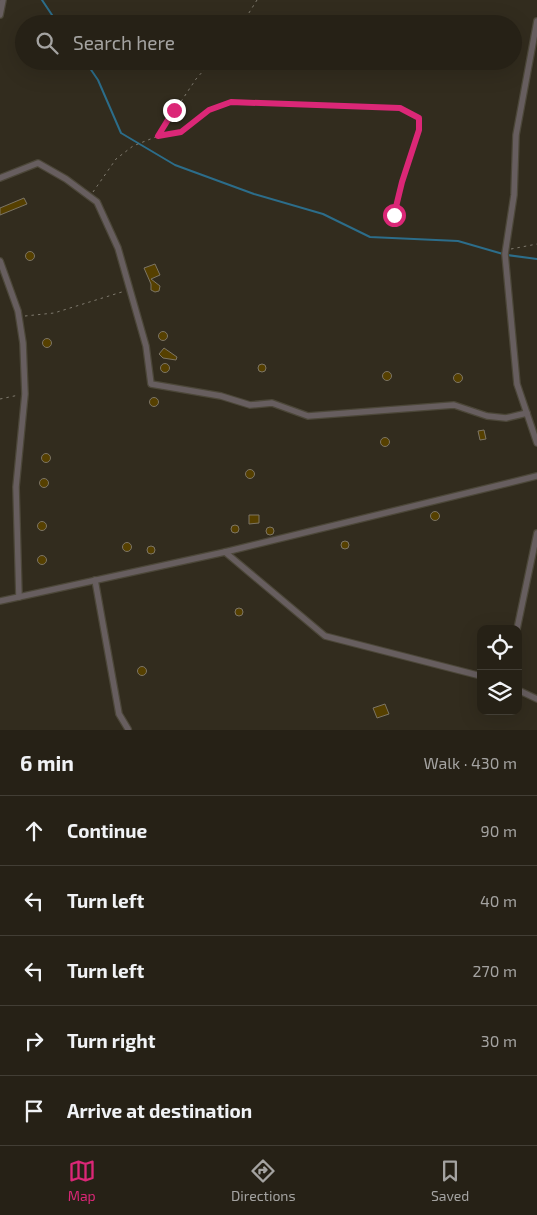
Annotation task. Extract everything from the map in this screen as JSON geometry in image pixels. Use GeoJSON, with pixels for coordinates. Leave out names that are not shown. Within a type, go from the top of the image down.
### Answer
{"type":"FeatureCollection","features":[{"type":"Feature","properties":{"kind":"street"},"geometry":{"type":"LineString","coordinates":[[0,15],[3,0]]}},
{"type":"Feature","properties":{"kind":"street"},"geometry":{"type":"LineString","coordinates":[[537,21],[516,135],[514,195],[506,251],[517,384],[537,443]]}},
{"type":"Feature","properties":{"kind":"street"},"geometry":{"type":"LineString","coordinates":[[0,178],[38,163],[66,179],[97,202],[118,248],[146,346],[151,384],[221,396],[250,405],[272,403],[308,416],[454,405],[487,416],[506,418],[527,413]]}},
{"type":"Feature","properties":{"kind":"street"},"geometry":{"type":"LineString","coordinates":[[0,261],[19,316],[23,343],[25,394],[16,487],[19,597]]}},
{"type":"Feature","properties":{"kind":"street"},"geometry":{"type":"LineString","coordinates":[[0,601],[225,552],[537,476]]}},
{"type":"Feature","properties":{"kind":"street"},"geometry":{"type":"LineString","coordinates":[[518,625],[537,533]]}},
{"type":"Feature","properties":{"kind":"street"},"geometry":{"type":"LineString","coordinates":[[225,552],[325,636],[477,675]]}},
{"type":"Feature","properties":{"kind":"street"},"geometry":{"type":"LineString","coordinates":[[95,580],[119,714],[128,729]]}},
{"type":"Feature","properties":{"kind":"street"},"geometry":{"type":"LineString","coordinates":[[522,692],[537,699]]}},
{"type":"Feature","properties":{"kind":"path"},"geometry":{"type":"LineString","coordinates":[[248,15],[257,0]]}},
{"type":"Feature","properties":{"kind":"path"},"geometry":{"type":"LineString","coordinates":[[158,136],[204,70]]}},
{"type":"Feature","properties":{"kind":"path"},"geometry":{"type":"LineString","coordinates":[[90,197],[116,159],[133,146],[158,136],[181,132],[209,110],[231,102],[400,108],[419,118],[419,130],[402,182],[394,215]]}},
{"type":"Feature","properties":{"kind":"path"},"geometry":{"type":"LineString","coordinates":[[506,251],[537,244]]}},
{"type":"Feature","properties":{"kind":"path"},"geometry":{"type":"LineString","coordinates":[[19,316],[54,313],[130,290]]}},
{"type":"Feature","properties":{"kind":"path"},"geometry":{"type":"LineString","coordinates":[[0,399],[25,394]]}},
{"type":"Feature","properties":{"kind":"building"},"geometry":{"type":"Polygon","coordinates":[[[24,198],[27,204],[0,215],[0,208],[24,198]]]}},
{"type":"Feature","properties":{"kind":"building"},"geometry":{"type":"Polygon","coordinates":[[[30,252],[34,256],[30,260],[26,256],[30,252]]]}},
{"type":"Feature","properties":{"kind":"building"},"geometry":{"type":"Polygon","coordinates":[[[155,264],[160,275],[151,279],[160,286],[159,291],[155,292],[151,290],[151,284],[144,268],[155,264]]]}},
{"type":"Feature","properties":{"kind":"building"},"geometry":{"type":"Polygon","coordinates":[[[163,331],[168,336],[163,341],[158,336],[163,331]]]}},
{"type":"Feature","properties":{"kind":"building"},"geometry":{"type":"Polygon","coordinates":[[[47,338],[52,343],[47,348],[42,343],[47,338]]]}},
{"type":"Feature","properties":{"kind":"building"},"geometry":{"type":"Polygon","coordinates":[[[164,348],[177,357],[176,360],[163,358],[159,354],[164,348]]]}},
{"type":"Feature","properties":{"kind":"building"},"geometry":{"type":"Polygon","coordinates":[[[165,363],[170,368],[165,373],[160,368],[165,363]]]}},
{"type":"Feature","properties":{"kind":"building"},"geometry":{"type":"Polygon","coordinates":[[[262,364],[266,368],[262,372],[258,368],[262,364]]]}},
{"type":"Feature","properties":{"kind":"building"},"geometry":{"type":"Polygon","coordinates":[[[387,372],[391,376],[387,380],[383,376],[387,372]]]}},
{"type":"Feature","properties":{"kind":"building"},"geometry":{"type":"Polygon","coordinates":[[[458,374],[462,378],[458,382],[454,378],[458,374]]]}},
{"type":"Feature","properties":{"kind":"building"},"geometry":{"type":"Polygon","coordinates":[[[154,397],[159,402],[154,407],[149,402],[154,397]]]}},
{"type":"Feature","properties":{"kind":"building"},"geometry":{"type":"Polygon","coordinates":[[[484,430],[486,439],[480,440],[478,431],[484,430]]]}},
{"type":"Feature","properties":{"kind":"building"},"geometry":{"type":"Polygon","coordinates":[[[385,438],[389,442],[385,446],[381,442],[385,438]]]}},
{"type":"Feature","properties":{"kind":"building"},"geometry":{"type":"Polygon","coordinates":[[[46,453],[51,458],[46,463],[41,458],[46,453]]]}},
{"type":"Feature","properties":{"kind":"building"},"geometry":{"type":"Polygon","coordinates":[[[250,469],[255,474],[250,479],[245,474],[250,469]]]}},
{"type":"Feature","properties":{"kind":"building"},"geometry":{"type":"Polygon","coordinates":[[[44,478],[49,483],[44,488],[39,483],[44,478]]]}},
{"type":"Feature","properties":{"kind":"building"},"geometry":{"type":"Polygon","coordinates":[[[435,512],[439,516],[435,520],[431,516],[435,512]]]}},
{"type":"Feature","properties":{"kind":"building"},"geometry":{"type":"Polygon","coordinates":[[[249,515],[259,515],[259,523],[249,524],[249,515]]]}},
{"type":"Feature","properties":{"kind":"building"},"geometry":{"type":"Polygon","coordinates":[[[42,521],[47,526],[42,531],[37,526],[42,521]]]}},
{"type":"Feature","properties":{"kind":"building"},"geometry":{"type":"Polygon","coordinates":[[[235,525],[239,529],[235,533],[231,529],[235,525]]]}},
{"type":"Feature","properties":{"kind":"building"},"geometry":{"type":"Polygon","coordinates":[[[270,527],[274,531],[270,535],[266,531],[270,527]]]}},
{"type":"Feature","properties":{"kind":"building"},"geometry":{"type":"Polygon","coordinates":[[[345,541],[349,545],[345,549],[341,545],[345,541]]]}},
{"type":"Feature","properties":{"kind":"building"},"geometry":{"type":"Polygon","coordinates":[[[127,542],[132,547],[127,552],[122,547],[127,542]]]}},
{"type":"Feature","properties":{"kind":"building"},"geometry":{"type":"Polygon","coordinates":[[[151,546],[155,550],[151,554],[147,550],[151,546]]]}},
{"type":"Feature","properties":{"kind":"building"},"geometry":{"type":"Polygon","coordinates":[[[42,555],[47,560],[42,565],[37,560],[42,555]]]}},
{"type":"Feature","properties":{"kind":"building"},"geometry":{"type":"Polygon","coordinates":[[[239,608],[243,612],[239,616],[235,612],[239,608]]]}},
{"type":"Feature","properties":{"kind":"building"},"geometry":{"type":"Polygon","coordinates":[[[142,666],[147,671],[142,676],[137,671],[142,666]]]}},
{"type":"Feature","properties":{"kind":"building"},"geometry":{"type":"Polygon","coordinates":[[[385,704],[389,714],[377,718],[373,708],[385,704]]]}},
{"type":"Feature","properties":{"kind":"waterway"},"geometry":{"type":"LineString","coordinates":[[42,0],[52,15]]}},
{"type":"Feature","properties":{"kind":"waterway"},"geometry":{"type":"LineString","coordinates":[[91,70],[98,80],[121,133],[175,165],[254,194],[323,214],[370,237],[458,241],[503,254]]}},
{"type":"Feature","properties":{"kind":"waterway"},"geometry":{"type":"LineString","coordinates":[[507,255],[537,259]]}},
{"type":"Feature","properties":{"kind":"route"},"geometry":{"type":"LineString","coordinates":[[174,110],[158,136],[181,132],[209,110],[231,102],[286,106],[400,108],[419,118],[419,130],[402,182],[394,215]]}}]}
